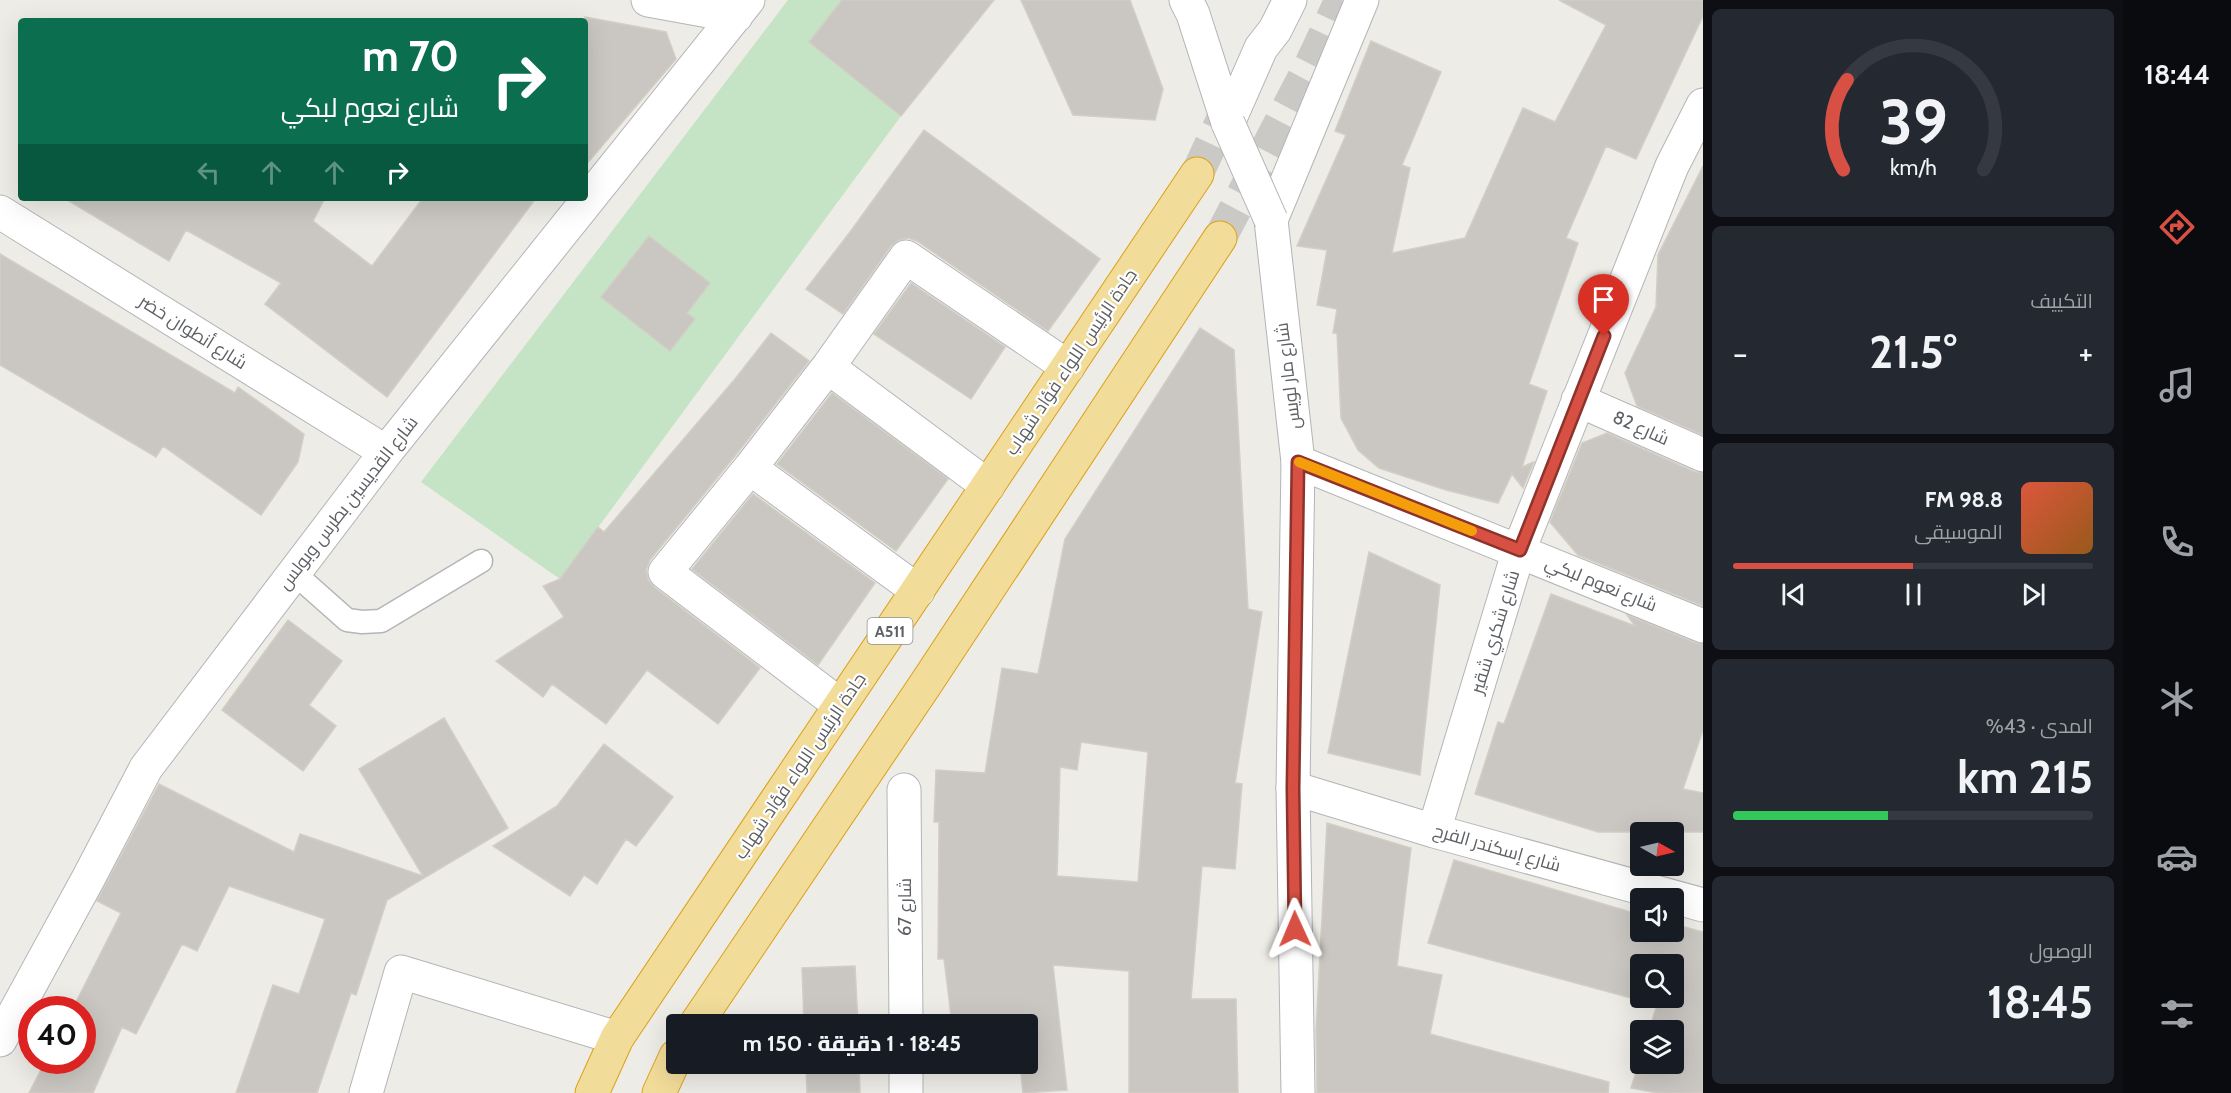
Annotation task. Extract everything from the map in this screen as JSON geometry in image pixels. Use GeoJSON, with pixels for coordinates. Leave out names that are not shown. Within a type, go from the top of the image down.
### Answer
{"type":"FeatureCollection","features":[{"type":"Feature","properties":{"kind":"highway","name":"جادة الرئيس اللواء فؤاد شهاب"},"geometry":{"type":"LineString","coordinates":[[591,1093],[617,1038],[1197,174]]}},
{"type":"Feature","properties":{"kind":"highway"},"geometry":{"type":"LineString","coordinates":[[703,1014],[925,685],[1220,238]]}},
{"type":"Feature","properties":{"kind":"highway"},"geometry":{"type":"LineString","coordinates":[[659,1093],[668,1074]]}},
{"type":"Feature","properties":{"kind":"street"},"geometry":{"type":"LineString","coordinates":[[648,0],[742,8]]}},
{"type":"Feature","properties":{"kind":"street","name":"شارع مار لويس"},"geometry":{"type":"LineString","coordinates":[[1186,0],[1193,14],[1228,123],[1271,220],[1298,462],[1293,788],[1298,1093]]}},
{"type":"Feature","properties":{"kind":"street"},"geometry":{"type":"LineString","coordinates":[[1228,123],[1261,48],[1275,30],[1290,0]]}},
{"type":"Feature","properties":{"kind":"street"},"geometry":{"type":"LineString","coordinates":[[1271,220],[1362,0]]}},
{"type":"Feature","properties":{"kind":"street","name":"شارع القديسين بطرس وبولس"},"geometry":{"type":"LineString","coordinates":[[588,200],[742,8]]}},
{"type":"Feature","properties":{"kind":"street","name":"شارع شكري شقير"},"geometry":{"type":"LineString","coordinates":[[1434,831],[1520,550],[1672,166],[1703,105]]}},
{"type":"Feature","properties":{"kind":"street","name":"شارع القديسين بطرس وبولس"},"geometry":{"type":"LineString","coordinates":[[0,1040],[146,768],[386,452],[587,201]]}},
{"type":"Feature","properties":{"kind":"street","name":"شارع أنطوان خضر"},"geometry":{"type":"LineString","coordinates":[[0,212],[386,452]]}},
{"type":"Feature","properties":{"kind":"street"},"geometry":{"type":"LineString","coordinates":[[840,705],[665,572],[828,368],[906,257],[1068,367]]}},
{"type":"Feature","properties":{"kind":"street"},"geometry":{"type":"LineString","coordinates":[[828,368],[988,486]]}},
{"type":"Feature","properties":{"kind":"street","name":"شارع 82"},"geometry":{"type":"LineString","coordinates":[[1578,400],[1703,455]]}},
{"type":"Feature","properties":{"kind":"street","name":"شارع نعوم لبكي"},"geometry":{"type":"LineString","coordinates":[[1298,462],[1703,626]]}},
{"type":"Feature","properties":{"kind":"street"},"geometry":{"type":"LineString","coordinates":[[750,468],[918,591]]}},
{"type":"Feature","properties":{"kind":"street","name":"شارع إسكندر الفرح"},"geometry":{"type":"LineString","coordinates":[[1293,788],[1434,831],[1703,905]]}},
{"type":"Feature","properties":{"kind":"street","name":"شارع 67"},"geometry":{"type":"LineString","coordinates":[[904,790],[906,1014]]}},
{"type":"Feature","properties":{"kind":"street"},"geometry":{"type":"LineString","coordinates":[[366,1093],[401,972],[617,1038]]}},
{"type":"Feature","properties":{"kind":"street"},"geometry":{"type":"LineString","coordinates":[[906,1074],[906,1093]]}},
{"type":"Feature","properties":{"kind":"lane"},"geometry":{"type":"LineString","coordinates":[[294,573],[347,620],[381,621],[481,561]]}},
{"type":"Feature","properties":{"kind":"green space"},"geometry":{"type":"Polygon","coordinates":[[[788,0],[842,0],[809,42],[901,116],[560,579],[421,482],[788,0]]]}},
{"type":"Feature","properties":{"kind":"building"},"geometry":{"type":"Polygon","coordinates":[[[842,0],[994,0],[901,116],[809,42],[842,0]]]}},
{"type":"Feature","properties":{"kind":"building"},"geometry":{"type":"Polygon","coordinates":[[[1021,0],[1130,0],[1163,89],[1155,120],[1073,115],[1021,0]]]}},
{"type":"Feature","properties":{"kind":"building"},"geometry":{"type":"Polygon","coordinates":[[[1559,0],[1703,0],[1703,16],[1636,159],[1606,146],[1566,238],[1578,243],[1529,384],[1547,391],[1522,467],[1534,462],[1523,488],[1512,474],[1498,503],[1446,490],[1379,468],[1358,450],[1341,418],[1337,333],[1333,333],[1337,309],[1317,305],[1327,250],[1297,246],[1346,135],[1335,131],[1371,41],[1441,72],[1402,165],[1410,168],[1392,253],[1465,238],[1523,108],[1555,122],[1606,25],[1559,0]]]}},
{"type":"Feature","properties":{"kind":"building"},"geometry":{"type":"Polygon","coordinates":[[[585,17],[666,32],[676,59],[588,162],[588,18],[585,17]]]}},
{"type":"Feature","properties":{"kind":"building"},"geometry":{"type":"Polygon","coordinates":[[[924,130],[1100,259],[1048,331],[917,241],[908,238],[899,240],[891,246],[843,314],[806,289],[924,130]]]}},
{"type":"Feature","properties":{"kind":"building"},"geometry":{"type":"Polygon","coordinates":[[[1703,166],[1703,435],[1637,406],[1625,373],[1656,307],[1658,255],[1703,166]]]}},
{"type":"Feature","properties":{"kind":"building"},"geometry":{"type":"Polygon","coordinates":[[[69,201],[323,201],[313,221],[372,266],[421,201],[534,201],[387,397],[265,304],[281,283],[186,230],[169,261],[69,201]]]}},
{"type":"Feature","properties":{"kind":"building"},"geometry":{"type":"Polygon","coordinates":[[[649,236],[710,283],[687,313],[695,319],[670,351],[601,297],[649,236]]]}},
{"type":"Feature","properties":{"kind":"building"},"geometry":{"type":"Polygon","coordinates":[[[0,254],[235,393],[238,387],[304,434],[298,462],[261,515],[163,446],[156,457],[0,365],[0,254]]]}},
{"type":"Feature","properties":{"kind":"building"},"geometry":{"type":"Polygon","coordinates":[[[911,283],[1005,347],[971,399],[874,334],[911,283]]]}},
{"type":"Feature","properties":{"kind":"building"},"geometry":{"type":"Polygon","coordinates":[[[1200,328],[1234,350],[1248,609],[1262,612],[1235,783],[1242,784],[1235,869],[1202,866],[1191,999],[1236,999],[1238,1093],[1129,1093],[1129,971],[1053,965],[1067,1090],[1023,1093],[1021,1074],[1038,1074],[1038,1014],[951,1014],[944,959],[938,959],[939,822],[934,822],[936,770],[985,773],[1002,668],[1038,674],[1065,539],[1200,328]],[[1081,742],[1077,770],[1060,767],[1057,876],[1138,882],[1148,752],[1081,742]]]}},
{"type":"Feature","properties":{"kind":"building"},"geometry":{"type":"Polygon","coordinates":[[[771,333],[809,361],[650,560],[646,570],[648,580],[654,587],[760,668],[718,724],[647,670],[606,724],[552,684],[543,697],[496,661],[564,617],[543,586],[560,579],[598,527],[604,532],[735,379],[771,333]]]}},
{"type":"Feature","properties":{"kind":"building"},"geometry":{"type":"Polygon","coordinates":[[[832,393],[948,479],[896,551],[777,464],[832,393]]]}},
{"type":"Feature","properties":{"kind":"building"},"geometry":{"type":"Polygon","coordinates":[[[1607,433],[1695,472],[1703,473],[1703,606],[1578,555],[1550,522],[1582,443],[1607,433]]]}},
{"type":"Feature","properties":{"kind":"building"},"geometry":{"type":"Polygon","coordinates":[[[753,494],[875,583],[818,665],[692,569],[753,494]]]}},
{"type":"Feature","properties":{"kind":"building"},"geometry":{"type":"Polygon","coordinates":[[[1369,552],[1440,585],[1420,775],[1328,753],[1369,552]]]}},
{"type":"Feature","properties":{"kind":"building"},"geometry":{"type":"Polygon","coordinates":[[[1551,594],[1635,626],[1627,615],[1703,644],[1703,730],[1683,789],[1703,793],[1703,832],[1684,832],[1684,822],[1630,822],[1630,832],[1598,832],[1475,794],[1498,722],[1504,724],[1551,594]]]}},
{"type":"Feature","properties":{"kind":"building"},"geometry":{"type":"Polygon","coordinates":[[[288,620],[342,661],[309,705],[336,726],[303,771],[222,710],[288,620]]]}},
{"type":"Feature","properties":{"kind":"building"},"geometry":{"type":"Polygon","coordinates":[[[444,718],[508,828],[387,900],[356,995],[351,993],[317,1093],[236,1093],[273,985],[299,994],[325,919],[229,886],[197,951],[182,944],[136,1034],[122,1027],[93,1093],[29,1093],[39,1074],[96,1074],[96,996],[79,996],[121,913],[97,901],[159,784],[294,852],[300,834],[423,876],[359,769],[444,718]]]}},
{"type":"Feature","properties":{"kind":"building"},"geometry":{"type":"Polygon","coordinates":[[[604,744],[673,797],[636,846],[626,839],[597,884],[584,875],[570,896],[493,846],[557,806],[604,744]]]}},
{"type":"Feature","properties":{"kind":"building"},"geometry":{"type":"Polygon","coordinates":[[[1327,823],[1411,848],[1397,966],[1442,975],[1430,1034],[1609,1082],[1608,1093],[1317,1093],[1316,1030],[1327,823]]]}},
{"type":"Feature","properties":{"kind":"building"},"geometry":{"type":"Polygon","coordinates":[[[1454,860],[1630,912],[1630,942],[1684,942],[1684,927],[1703,932],[1703,1093],[1658,1093],[1631,1088],[1635,1074],[1684,1074],[1684,1020],[1652,1020],[1656,1008],[1684,1008],[1684,954],[1630,954],[1630,998],[1428,943],[1454,860]]]}},
{"type":"Feature","properties":{"kind":"building"},"geometry":{"type":"Polygon","coordinates":[[[855,966],[857,1014],[804,1014],[802,968],[855,966]]]}},
{"type":"Feature","properties":{"kind":"building"},"geometry":{"type":"Polygon","coordinates":[[[806,1074],[859,1074],[860,1093],[807,1093],[806,1074]]]}},
{"type":"Feature","properties":{"kind":"tunnel"},"geometry":{"type":"LineString","coordinates":[[1220,238],[1311,64],[1341,0]]}},
{"type":"Feature","properties":{"kind":"tunnel"},"geometry":{"type":"LineString","coordinates":[[1197,174],[1234,95]]}},
{"type":"Feature","properties":{"kind":"slow traffic"},"geometry":{"type":"LineString","coordinates":[[1299,462],[1472,531]]}},
{"type":"Feature","properties":{"kind":"route"},"geometry":{"type":"LineString","coordinates":[[1295,929],[1293,788],[1298,462],[1520,550],[1604,336]]}}]}
